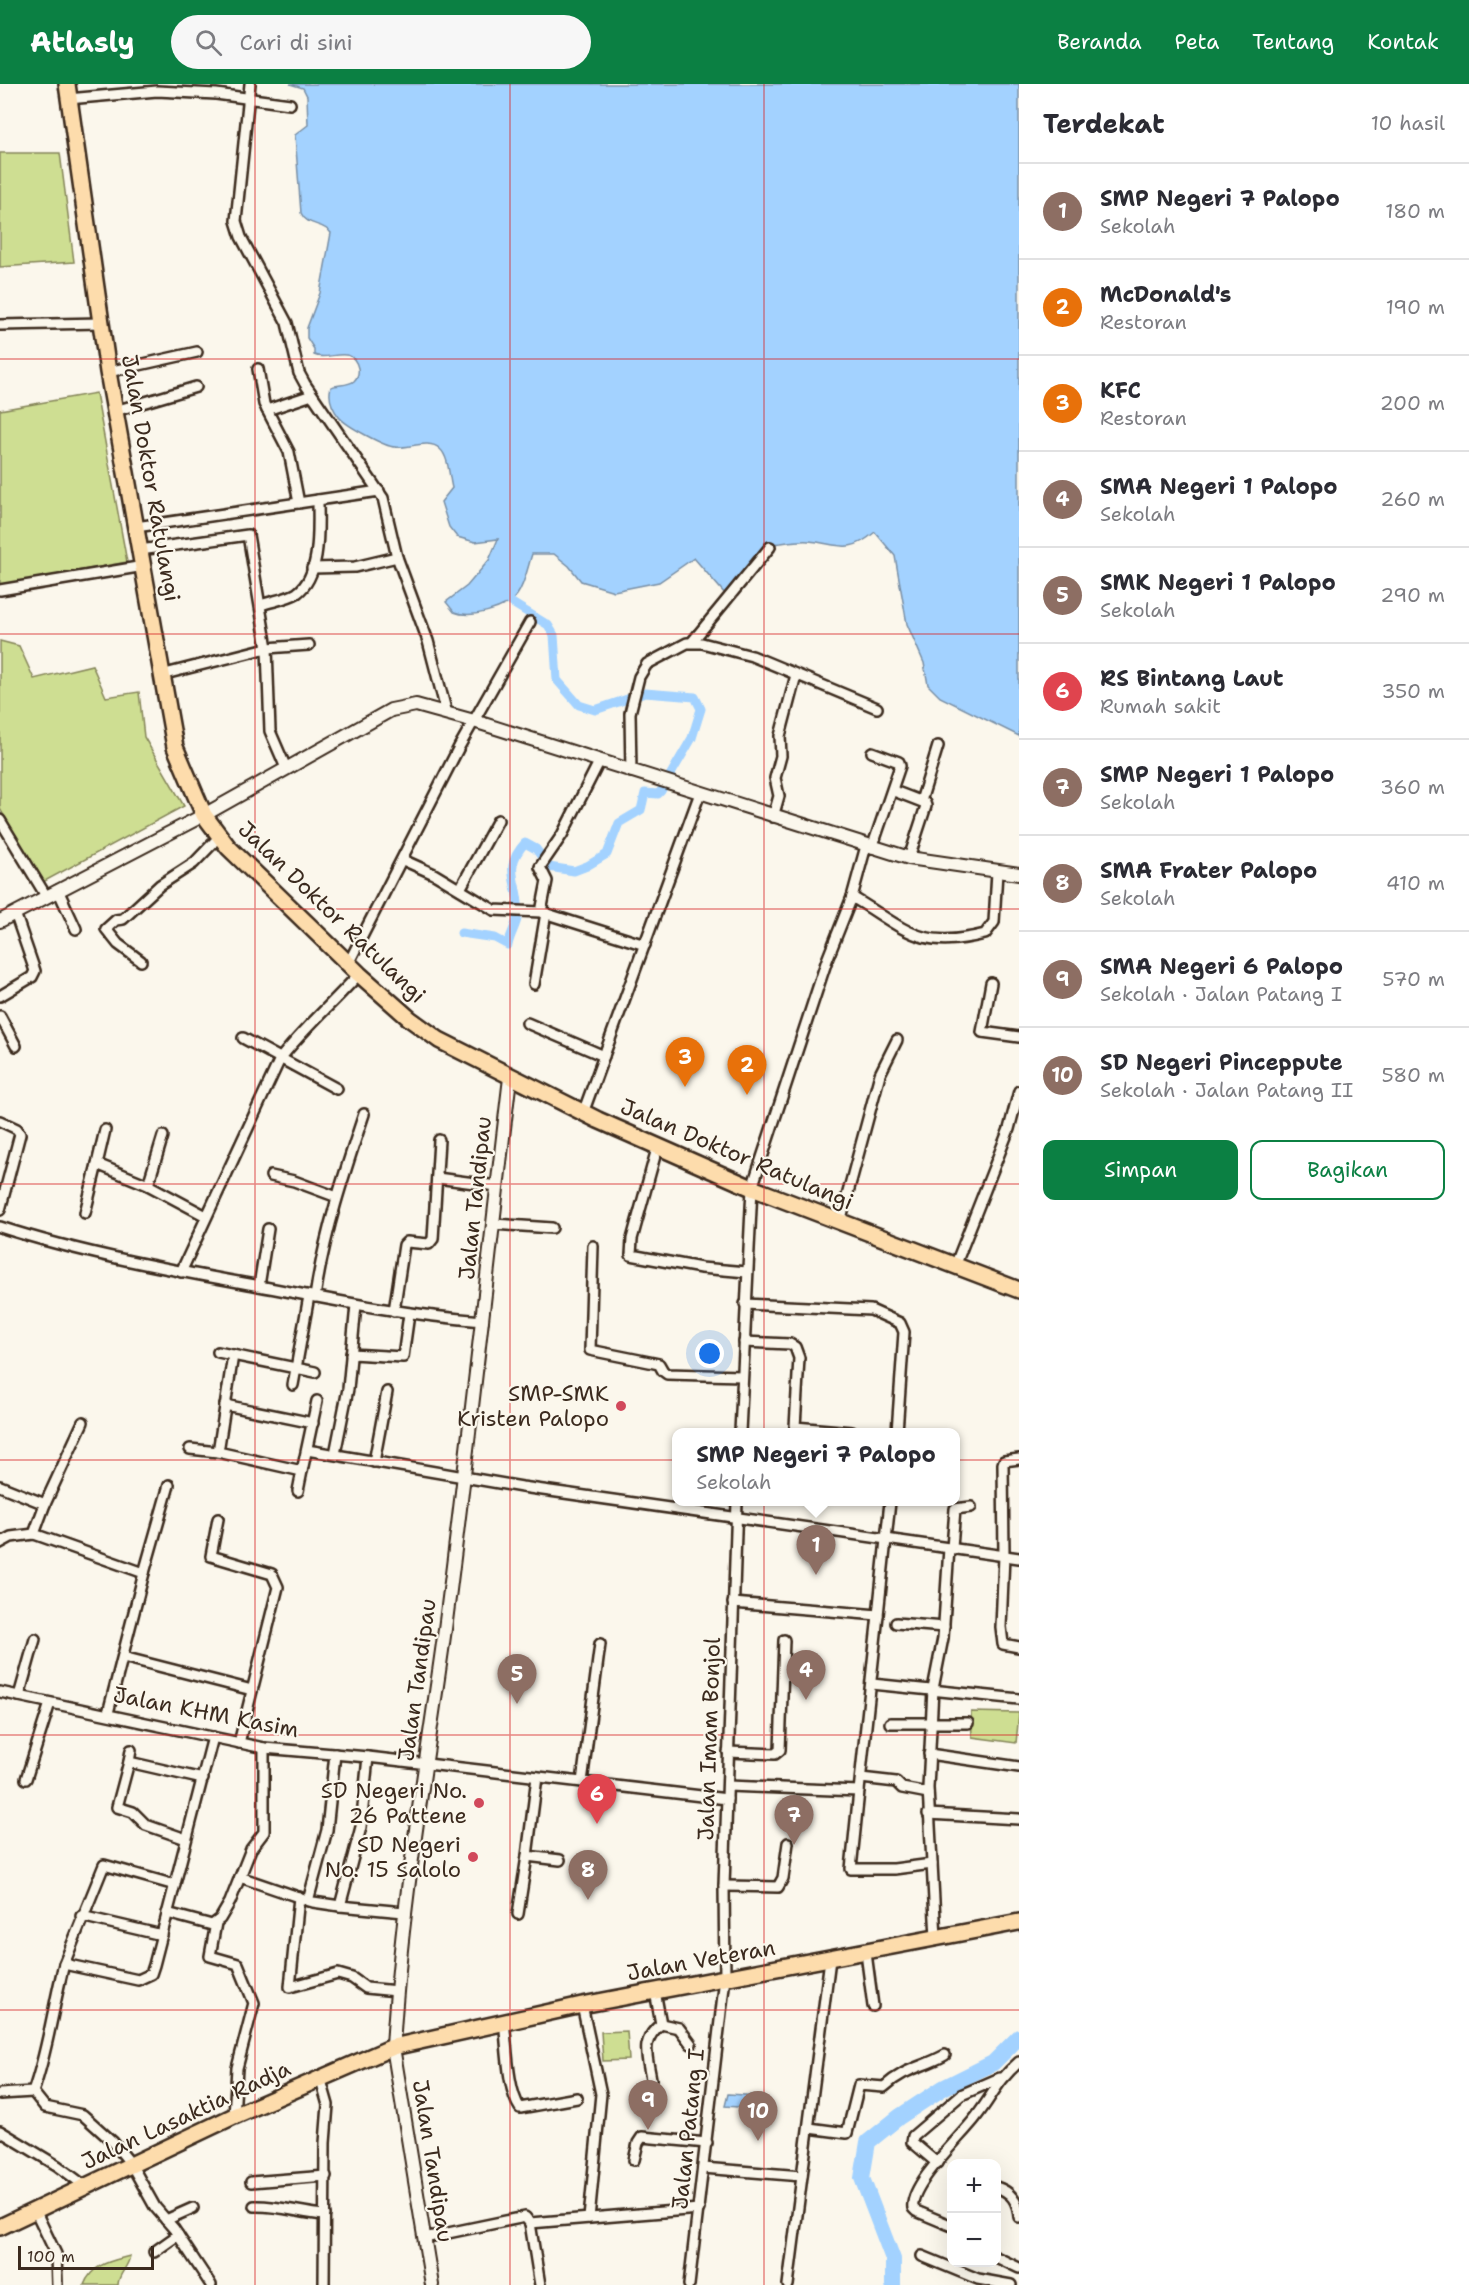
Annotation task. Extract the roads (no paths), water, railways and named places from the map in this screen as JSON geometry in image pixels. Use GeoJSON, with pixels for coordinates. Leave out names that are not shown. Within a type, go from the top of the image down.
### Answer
{"type":"FeatureCollection","features":[{"type":"Feature","properties":{"kind":"highway","name":"Jalan Doktor Ratulangi"},"geometry":{"type":"LineString","coordinates":[[68,91],[108,372],[175,747],[204,815],[220,836],[243,864],[354,969],[410,1019],[438,1040],[583,1113],[752,1188],[1019,1290]]}},
{"type":"Feature","properties":{"kind":"highway","name":"Jalan Veteran"},"geometry":{"type":"LineString","coordinates":[[393,2047],[582,2004],[866,1953],[1019,1922]]}},
{"type":"Feature","properties":{"kind":"highway","name":"Jalan Lasaktia Radja"},"geometry":{"type":"LineString","coordinates":[[0,2227],[234,2116],[393,2047]]}},
{"type":"Feature","properties":{"kind":"street"},"geometry":{"type":"LineString","coordinates":[[250,84],[236,221],[241,237],[287,322],[299,373],[380,491],[397,557],[428,641],[447,714]]}},
{"type":"Feature","properties":{"kind":"street"},"geometry":{"type":"LineString","coordinates":[[68,91],[157,91],[290,104]]}},
{"type":"Feature","properties":{"kind":"street"},"geometry":{"type":"LineString","coordinates":[[0,325],[102,323]]}},
{"type":"Feature","properties":{"kind":"street"},"geometry":{"type":"LineString","coordinates":[[108,372],[197,352]]}},
{"type":"Feature","properties":{"kind":"street"},"geometry":{"type":"LineString","coordinates":[[258,369],[267,410],[289,452],[299,503]]}},
{"type":"Feature","properties":{"kind":"street"},"geometry":{"type":"LineString","coordinates":[[116,411],[196,387]]}},
{"type":"Feature","properties":{"kind":"street"},"geometry":{"type":"LineString","coordinates":[[267,410],[312,395]]}},
{"type":"Feature","properties":{"kind":"street"},"geometry":{"type":"LineString","coordinates":[[136,527],[380,491]]}},
{"type":"Feature","properties":{"kind":"street"},"geometry":{"type":"LineString","coordinates":[[261,605],[298,592],[312,568],[317,549],[318,500]]}},
{"type":"Feature","properties":{"kind":"street"},"geometry":{"type":"LineString","coordinates":[[141,550],[248,535],[267,648],[270,730],[286,768]]}},
{"type":"Feature","properties":{"kind":"street"},"geometry":{"type":"LineString","coordinates":[[631,772],[631,707],[635,690],[647,664],[692,642],[770,547]]}},
{"type":"Feature","properties":{"kind":"street"},"geometry":{"type":"LineString","coordinates":[[312,568],[355,567],[397,557]]}},
{"type":"Feature","properties":{"kind":"street"},"geometry":{"type":"LineString","coordinates":[[0,590],[144,566]]}},
{"type":"Feature","properties":{"kind":"street"},"geometry":{"type":"LineString","coordinates":[[181,1272],[280,1059],[300,1032],[331,1006],[354,969],[403,860],[474,722],[530,622]]}},
{"type":"Feature","properties":{"kind":"street"},"geometry":{"type":"LineString","coordinates":[[692,642],[752,656],[877,708]]}},
{"type":"Feature","properties":{"kind":"street"},"geometry":{"type":"LineString","coordinates":[[161,675],[267,648],[309,645]]}},
{"type":"Feature","properties":{"kind":"street"},"geometry":{"type":"LineString","coordinates":[[773,817],[779,796],[775,778],[781,756],[780,736],[796,675]]}},
{"type":"Feature","properties":{"kind":"street"},"geometry":{"type":"LineString","coordinates":[[0,921],[204,815],[398,707],[416,705],[869,847],[909,858],[1019,874]]}},
{"type":"Feature","properties":{"kind":"street"},"geometry":{"type":"LineString","coordinates":[[921,801],[938,746]]}},
{"type":"Feature","properties":{"kind":"street"},"geometry":{"type":"LineString","coordinates":[[740,1428],[752,1188],[827,960],[869,847],[894,792],[899,762],[872,752]]}},
{"type":"Feature","properties":{"kind":"street"},"geometry":{"type":"LineString","coordinates":[[534,984],[547,881],[540,867],[570,821],[599,762]]}},
{"type":"Feature","properties":{"kind":"street"},"geometry":{"type":"LineString","coordinates":[[894,792],[921,801],[926,806],[909,858]]}},
{"type":"Feature","properties":{"kind":"street"},"geometry":{"type":"LineString","coordinates":[[583,1113],[700,793]]}},
{"type":"Feature","properties":{"kind":"street"},"geometry":{"type":"LineString","coordinates":[[0,820],[45,896]]}},
{"type":"Feature","properties":{"kind":"street"},"geometry":{"type":"LineString","coordinates":[[460,889],[498,820]]}},
{"type":"Feature","properties":{"kind":"street"},"geometry":{"type":"LineString","coordinates":[[141,961],[118,944],[106,929],[116,920],[123,920],[160,885],[194,863],[220,836]]}},
{"type":"Feature","properties":{"kind":"street"},"geometry":{"type":"LineString","coordinates":[[403,860],[460,889],[494,910],[544,912],[645,945]]}},
{"type":"Feature","properties":{"kind":"street"},"geometry":{"type":"LineString","coordinates":[[852,897],[904,932],[917,937],[937,939],[973,937],[985,934],[994,922],[997,872]]}},
{"type":"Feature","properties":{"kind":"street"},"geometry":{"type":"LineString","coordinates":[[58,890],[76,929]]}},
{"type":"Feature","properties":{"kind":"street"},"geometry":{"type":"LineString","coordinates":[[0,996],[32,977],[35,971],[15,913]]}},
{"type":"Feature","properties":{"kind":"street"},"geometry":{"type":"LineString","coordinates":[[992,983],[982,1032],[1019,1037]]}},
{"type":"Feature","properties":{"kind":"street"},"geometry":{"type":"LineString","coordinates":[[0,1016],[16,1046]]}},
{"type":"Feature","properties":{"kind":"street"},"geometry":{"type":"LineString","coordinates":[[527,1023],[604,1056]]}},
{"type":"Feature","properties":{"kind":"street"},"geometry":{"type":"LineString","coordinates":[[243,1038],[338,1089]]}},
{"type":"Feature","properties":{"kind":"street"},"geometry":{"type":"LineString","coordinates":[[840,1222],[878,1081],[897,1040]]}},
{"type":"Feature","properties":{"kind":"street","name":"Jalan Tandipau"},"geometry":{"type":"LineString","coordinates":[[432,2285],[393,2047],[404,1912],[427,1764],[464,1478],[510,1078]]}},
{"type":"Feature","properties":{"kind":"street"},"geometry":{"type":"LineString","coordinates":[[955,1266],[1012,1121],[1019,1091]]}},
{"type":"Feature","properties":{"kind":"street"},"geometry":{"type":"LineString","coordinates":[[293,1385],[295,1367],[337,1197],[364,1114]]}},
{"type":"Feature","properties":{"kind":"street"},"geometry":{"type":"LineString","coordinates":[[0,1121],[17,1128],[20,1134],[0,1210]]}},
{"type":"Feature","properties":{"kind":"street"},"geometry":{"type":"LineString","coordinates":[[85,1213],[105,1131]]}},
{"type":"Feature","properties":{"kind":"street"},"geometry":{"type":"LineString","coordinates":[[148,1185],[163,1136]]}},
{"type":"Feature","properties":{"kind":"street"},"geometry":{"type":"LineString","coordinates":[[394,1311],[404,1245],[407,1242],[429,1244],[433,1239],[439,1140]]}},
{"type":"Feature","properties":{"kind":"street"},"geometry":{"type":"LineString","coordinates":[[658,1145],[632,1239],[631,1255],[690,1266],[747,1272]]}},
{"type":"Feature","properties":{"kind":"street"},"geometry":{"type":"LineString","coordinates":[[97,1164],[148,1185],[206,1216]]}},
{"type":"Feature","properties":{"kind":"street"},"geometry":{"type":"LineString","coordinates":[[271,1176],[294,1181],[337,1197]]}},
{"type":"Feature","properties":{"kind":"street"},"geometry":{"type":"LineString","coordinates":[[437,1178],[497,1186]]}},
{"type":"Feature","properties":{"kind":"street"},"geometry":{"type":"LineString","coordinates":[[493,1224],[552,1228]]}},
{"type":"Feature","properties":{"kind":"street"},"geometry":{"type":"LineString","coordinates":[[0,1227],[30,1237],[181,1272],[409,1314],[483,1320]]}},
{"type":"Feature","properties":{"kind":"street"},"geometry":{"type":"LineString","coordinates":[[259,1286],[268,1230]]}},
{"type":"Feature","properties":{"kind":"street"},"geometry":{"type":"LineString","coordinates":[[593,1246],[590,1350],[659,1364],[667,1374],[742,1376]]}},
{"type":"Feature","properties":{"kind":"street"},"geometry":{"type":"LineString","coordinates":[[745,1304],[871,1310],[900,1323],[904,1332],[897,1428]]}},
{"type":"Feature","properties":{"kind":"street"},"geometry":{"type":"LineString","coordinates":[[336,1454],[356,1305]]}},
{"type":"Feature","properties":{"kind":"street"},"geometry":{"type":"LineString","coordinates":[[351,1354],[404,1357],[409,1314]]}},
{"type":"Feature","properties":{"kind":"street"},"geometry":{"type":"LineString","coordinates":[[744,1342],[790,1344],[795,1347],[799,1358],[795,1428]]}},
{"type":"Feature","properties":{"kind":"street"},"geometry":{"type":"LineString","coordinates":[[218,1352],[315,1372]]}},
{"type":"Feature","properties":{"kind":"street"},"geometry":{"type":"LineString","coordinates":[[218,1452],[233,1355]]}},
{"type":"Feature","properties":{"kind":"street"},"geometry":{"type":"LineString","coordinates":[[374,1462],[387,1392]]}},
{"type":"Feature","properties":{"kind":"street"},"geometry":{"type":"LineString","coordinates":[[298,1491],[316,1401]]}},
{"type":"Feature","properties":{"kind":"street"},"geometry":{"type":"LineString","coordinates":[[225,1405],[313,1423]]}},
{"type":"Feature","properties":{"kind":"street"},"geometry":{"type":"LineString","coordinates":[[34,1534],[45,1504],[83,1422]]}},
{"type":"Feature","properties":{"kind":"street"},"geometry":{"type":"LineString","coordinates":[[190,1449],[218,1452],[302,1471]]}},
{"type":"Feature","properties":{"kind":"street"},"geometry":{"type":"LineString","coordinates":[[307,1450],[464,1478],[1019,1558]]}},
{"type":"Feature","properties":{"kind":"street"},"geometry":{"type":"LineString","coordinates":[[1019,1459],[1004,1461],[1002,1464],[1004,1556],[1002,1642],[1019,1647]]}},
{"type":"Feature","properties":{"kind":"street"},"geometry":{"type":"LineString","coordinates":[[108,1713],[169,1485]]}},
{"type":"Feature","properties":{"kind":"street"},"geometry":{"type":"LineString","coordinates":[[0,1486],[45,1504]]}},
{"type":"Feature","properties":{"kind":"street","name":"Jalan Imam Bonjol"},"geometry":{"type":"LineString","coordinates":[[725,1978],[724,1886],[737,1506]]}},
{"type":"Feature","properties":{"kind":"street"},"geometry":{"type":"LineString","coordinates":[[889,1506],[851,1869],[894,1869],[932,1864]]}},
{"type":"Feature","properties":{"kind":"street"},"geometry":{"type":"LineString","coordinates":[[936,1938],[928,1814],[933,1689],[944,1627],[955,1509],[971,1507]]}},
{"type":"Feature","properties":{"kind":"street"},"geometry":{"type":"LineString","coordinates":[[218,1519],[211,1556],[272,1574],[277,1582],[277,1592],[239,1743]]}},
{"type":"Feature","properties":{"kind":"street"},"geometry":{"type":"LineString","coordinates":[[0,1543],[11,1537],[34,1534],[144,1573]]}},
{"type":"Feature","properties":{"kind":"street"},"geometry":{"type":"LineString","coordinates":[[733,1603],[878,1615]]}},
{"type":"Feature","properties":{"kind":"street"},"geometry":{"type":"LineString","coordinates":[[896,1623],[944,1627]]}},
{"type":"Feature","properties":{"kind":"street"},"geometry":{"type":"LineString","coordinates":[[19,1696],[35,1638]]}},
{"type":"Feature","properties":{"kind":"street"},"geometry":{"type":"LineString","coordinates":[[728,1752],[775,1754],[781,1748],[784,1640]]}},
{"type":"Feature","properties":{"kind":"street"},"geometry":{"type":"LineString","coordinates":[[582,1782],[600,1644]]}},
{"type":"Feature","properties":{"kind":"street"},"geometry":{"type":"LineString","coordinates":[[123,1657],[252,1690]]}},
{"type":"Feature","properties":{"kind":"street"},"geometry":{"type":"LineString","coordinates":[[872,1684],[1019,1699]]}},
{"type":"Feature","properties":{"kind":"street","name":"Jalan KHM Kasim"},"geometry":{"type":"LineString","coordinates":[[0,1692],[108,1713],[264,1748],[368,1756],[727,1799]]}},
{"type":"Feature","properties":{"kind":"street"},"geometry":{"type":"LineString","coordinates":[[26,1779],[50,1703]]}},
{"type":"Feature","properties":{"kind":"street"},"geometry":{"type":"LineString","coordinates":[[890,1723],[968,1723]]}},
{"type":"Feature","properties":{"kind":"street"},"geometry":{"type":"LineString","coordinates":[[64,1964],[142,1980],[151,1974],[213,1737]]}},
{"type":"Feature","properties":{"kind":"street"},"geometry":{"type":"LineString","coordinates":[[234,2116],[237,2068],[254,2003],[238,1964],[210,1956],[216,1923],[230,1902],[251,1849],[264,1832],[264,1748]]}},
{"type":"Feature","properties":{"kind":"street"},"geometry":{"type":"LineString","coordinates":[[131,1750],[117,1807],[133,1812],[146,1825],[186,1839]]}},
{"type":"Feature","properties":{"kind":"street"},"geometry":{"type":"LineString","coordinates":[[334,1754],[327,1830],[303,1899],[290,1987],[338,1974],[352,1978],[366,1988],[397,1991]]}},
{"type":"Feature","properties":{"kind":"street"},"geometry":{"type":"LineString","coordinates":[[929,1754],[1019,1767]]}},
{"type":"Feature","properties":{"kind":"street"},"geometry":{"type":"LineString","coordinates":[[340,1906],[363,1818],[368,1756]]}},
{"type":"Feature","properties":{"kind":"street"},"geometry":{"type":"LineString","coordinates":[[129,1762],[203,1779]]}},
{"type":"Feature","properties":{"kind":"street"},"geometry":{"type":"LineString","coordinates":[[518,1914],[537,1777]]}},
{"type":"Feature","properties":{"kind":"street"},"geometry":{"type":"LineString","coordinates":[[861,1778],[896,1782],[902,1788],[928,1793]]}},
{"type":"Feature","properties":{"kind":"street"},"geometry":{"type":"LineString","coordinates":[[728,1785],[859,1791]]}},
{"type":"Feature","properties":{"kind":"street"},"geometry":{"type":"LineString","coordinates":[[928,1814],[1019,1819]]}},
{"type":"Feature","properties":{"kind":"street"},"geometry":{"type":"LineString","coordinates":[[724,1886],[778,1887],[783,1878],[788,1843]]}},
{"type":"Feature","properties":{"kind":"street"},"geometry":{"type":"LineString","coordinates":[[527,1856],[560,1860]]}},
{"type":"Feature","properties":{"kind":"street"},"geometry":{"type":"LineString","coordinates":[[33,2092],[45,2057],[47,2038],[64,1964],[81,1916],[104,1865],[175,1885]]}},
{"type":"Feature","properties":{"kind":"street"},"geometry":{"type":"LineString","coordinates":[[240,1877],[303,1899],[340,1906],[404,1912]]}},
{"type":"Feature","properties":{"kind":"street"},"geometry":{"type":"LineString","coordinates":[[167,1913],[208,1925],[216,1923]]}},
{"type":"Feature","properties":{"kind":"street"},"geometry":{"type":"LineString","coordinates":[[81,1916],[162,1935]]}},
{"type":"Feature","properties":{"kind":"street"},"geometry":{"type":"LineString","coordinates":[[866,1953],[873,2006]]}},
{"type":"Feature","properties":{"kind":"street"},"geometry":{"type":"LineString","coordinates":[[788,2285],[830,1959]]}},
{"type":"Feature","properties":{"kind":"street","name":"Jalan Patang I"},"geometry":{"type":"LineString","coordinates":[[689,2285],[725,1978]]}},
{"type":"Feature","properties":{"kind":"street"},"geometry":{"type":"LineString","coordinates":[[655,1991],[661,2024]]}},
{"type":"Feature","properties":{"kind":"street"},"geometry":{"type":"LineString","coordinates":[[582,2004],[602,2094],[589,2218]]}},
{"type":"Feature","properties":{"kind":"street"},"geometry":{"type":"LineString","coordinates":[[504,2021],[516,2104],[520,2108],[577,2098]]}},
{"type":"Feature","properties":{"kind":"street"},"geometry":{"type":"LineString","coordinates":[[661,2024],[679,2028],[691,2044]]}},
{"type":"Feature","properties":{"kind":"street"},"geometry":{"type":"LineString","coordinates":[[651,2079],[646,2041],[649,2034],[661,2024]]}},
{"type":"Feature","properties":{"kind":"street"},"geometry":{"type":"LineString","coordinates":[[809,2128],[847,2133],[859,2085],[884,2087],[917,2065],[929,2064],[945,2055]]}},
{"type":"Feature","properties":{"kind":"street"},"geometry":{"type":"LineString","coordinates":[[937,2163],[915,2146],[912,2142],[913,2136],[961,2095],[1000,2078],[1019,2062]]}},
{"type":"Feature","properties":{"kind":"street"},"geometry":{"type":"LineString","coordinates":[[320,2077],[328,2102],[325,2143],[324,2285]]}},
{"type":"Feature","properties":{"kind":"street"},"geometry":{"type":"LineString","coordinates":[[947,2224],[913,2208],[913,2199],[937,2163],[978,2114],[1000,2078]]}},
{"type":"Feature","properties":{"kind":"street"},"geometry":{"type":"LineString","coordinates":[[0,2094],[33,2092]]}},
{"type":"Feature","properties":{"kind":"street"},"geometry":{"type":"LineString","coordinates":[[33,2092],[45,2108],[76,2113],[90,2120],[113,2142],[131,2164],[155,2207],[178,2235],[211,2285]]}},
{"type":"Feature","properties":{"kind":"street"},"geometry":{"type":"LineString","coordinates":[[0,2132],[58,2166],[85,2186]]}},
{"type":"Feature","properties":{"kind":"street"},"geometry":{"type":"LineString","coordinates":[[634,2160],[638,2143],[642,2137],[707,2143]]}},
{"type":"Feature","properties":{"kind":"street"},"geometry":{"type":"LineString","coordinates":[[703,2168],[802,2176]]}},
{"type":"Feature","properties":{"kind":"street"},"geometry":{"type":"LineString","coordinates":[[251,2182],[326,2176]]}},
{"type":"Feature","properties":{"kind":"street"},"geometry":{"type":"LineString","coordinates":[[1001,2188],[1006,2190],[1016,2201],[1019,2217]]}},
{"type":"Feature","properties":{"kind":"street"},"geometry":{"type":"LineString","coordinates":[[254,2206],[278,2206],[293,2212],[326,2215]]}},
{"type":"Feature","properties":{"kind":"street"},"geometry":{"type":"LineString","coordinates":[[166,2220],[193,2208]]}},
{"type":"Feature","properties":{"kind":"street"},"geometry":{"type":"LineString","coordinates":[[530,2223],[699,2209]]}},
{"type":"Feature","properties":{"kind":"street"},"geometry":{"type":"LineString","coordinates":[[35,2210],[56,2254],[57,2285]]}},
{"type":"Feature","properties":{"kind":"street"},"geometry":{"type":"LineString","coordinates":[[424,2238],[525,2217],[530,2223],[540,2285]]}},
{"type":"Feature","properties":{"kind":"street"},"geometry":{"type":"LineString","coordinates":[[154,2252],[178,2235]]}},
{"type":"Feature","properties":{"kind":"street"},"geometry":{"type":"LineString","coordinates":[[922,2256],[978,2279],[1011,2285]]}},
{"type":"Feature","properties":{"kind":"street"},"geometry":{"type":"LineString","coordinates":[[1001,2259],[1019,2268]]}},
{"type":"Feature","properties":{"kind":"water"},"geometry":{"type":"Polygon","coordinates":[[[290,84],[1019,84],[1019,736],[940,697],[928,685],[924,663],[907,624],[895,556],[875,532],[851,546],[804,541],[771,544],[726,595],[694,558],[659,582],[614,591],[581,581],[569,566],[554,554],[532,554],[522,586],[512,600],[505,605],[479,613],[454,612],[446,602],[467,586],[489,560],[498,539],[475,542],[457,537],[449,527],[441,502],[452,488],[447,462],[440,449],[430,444],[390,446],[343,421],[333,406],[330,399],[331,387],[354,381],[358,375],[358,368],[351,356],[320,357],[314,355],[314,349],[307,338],[307,328],[320,293],[331,233],[324,227],[311,223],[301,213],[295,135],[308,125],[307,96],[303,88],[290,84]]]}},
{"type":"Feature","properties":{"kind":"water"},"geometry":{"type":"Polygon","coordinates":[[[728,2094],[761,2096],[764,2109],[725,2106],[728,2094]]]}},
{"type":"Feature","properties":{"kind":"waterway"},"geometry":{"type":"LineString","coordinates":[[461,933],[495,938],[508,945],[518,914],[513,877],[514,861],[525,843],[536,849],[549,867],[574,871],[607,854],[619,823],[641,810],[645,793],[658,794],[661,791],[692,738],[701,709],[695,697],[645,693],[595,710],[579,705],[557,680],[554,635],[548,625],[509,601]]}},
{"type":"Feature","properties":{"kind":"waterway"},"geometry":{"type":"LineString","coordinates":[[893,2285],[893,2259],[862,2178],[868,2142],[899,2117],[943,2088],[993,2063],[1019,2037]]}},
{"type":"Feature","properties":{"kind":"place","name":"KFC"},"geometry":{"type":"Point","coordinates":[685,1087]}},
{"type":"Feature","properties":{"kind":"place","name":"McDonald's"},"geometry":{"type":"Point","coordinates":[747,1095]}},
{"type":"Feature","properties":{"kind":"place","name":"SMP-SMK Kristen Palopo"},"geometry":{"type":"Point","coordinates":[621,1406]}},
{"type":"Feature","properties":{"kind":"place","name":"SMP Negeri 7 Palopo"},"geometry":{"type":"Point","coordinates":[816,1575]}},
{"type":"Feature","properties":{"kind":"place","name":"SMA Negeri 1 Palopo"},"geometry":{"type":"Point","coordinates":[806,1700]}},
{"type":"Feature","properties":{"kind":"place","name":"SMK Negeri 1 Palopo"},"geometry":{"type":"Point","coordinates":[517,1704]}},
{"type":"Feature","properties":{"kind":"place","name":"SD Negeri No. 26 Pattene"},"geometry":{"type":"Point","coordinates":[479,1803]}},
{"type":"Feature","properties":{"kind":"place","name":"RS Bintang Laut"},"geometry":{"type":"Point","coordinates":[597,1824]}},
{"type":"Feature","properties":{"kind":"place","name":"SMP Negeri 1 Palopo"},"geometry":{"type":"Point","coordinates":[794,1845]}},
{"type":"Feature","properties":{"kind":"place","name":"SD Negeri No. 15 Salolo"},"geometry":{"type":"Point","coordinates":[473,1857]}},
{"type":"Feature","properties":{"kind":"place","name":"SMA Frater Palopo"},"geometry":{"type":"Point","coordinates":[588,1900]}},
{"type":"Feature","properties":{"kind":"place","name":"SMA Negeri 6 Palopo"},"geometry":{"type":"Point","coordinates":[648,2130]}},
{"type":"Feature","properties":{"kind":"place","name":"SD Negeri Pinceppute"},"geometry":{"type":"Point","coordinates":[758,2141]}}]}
